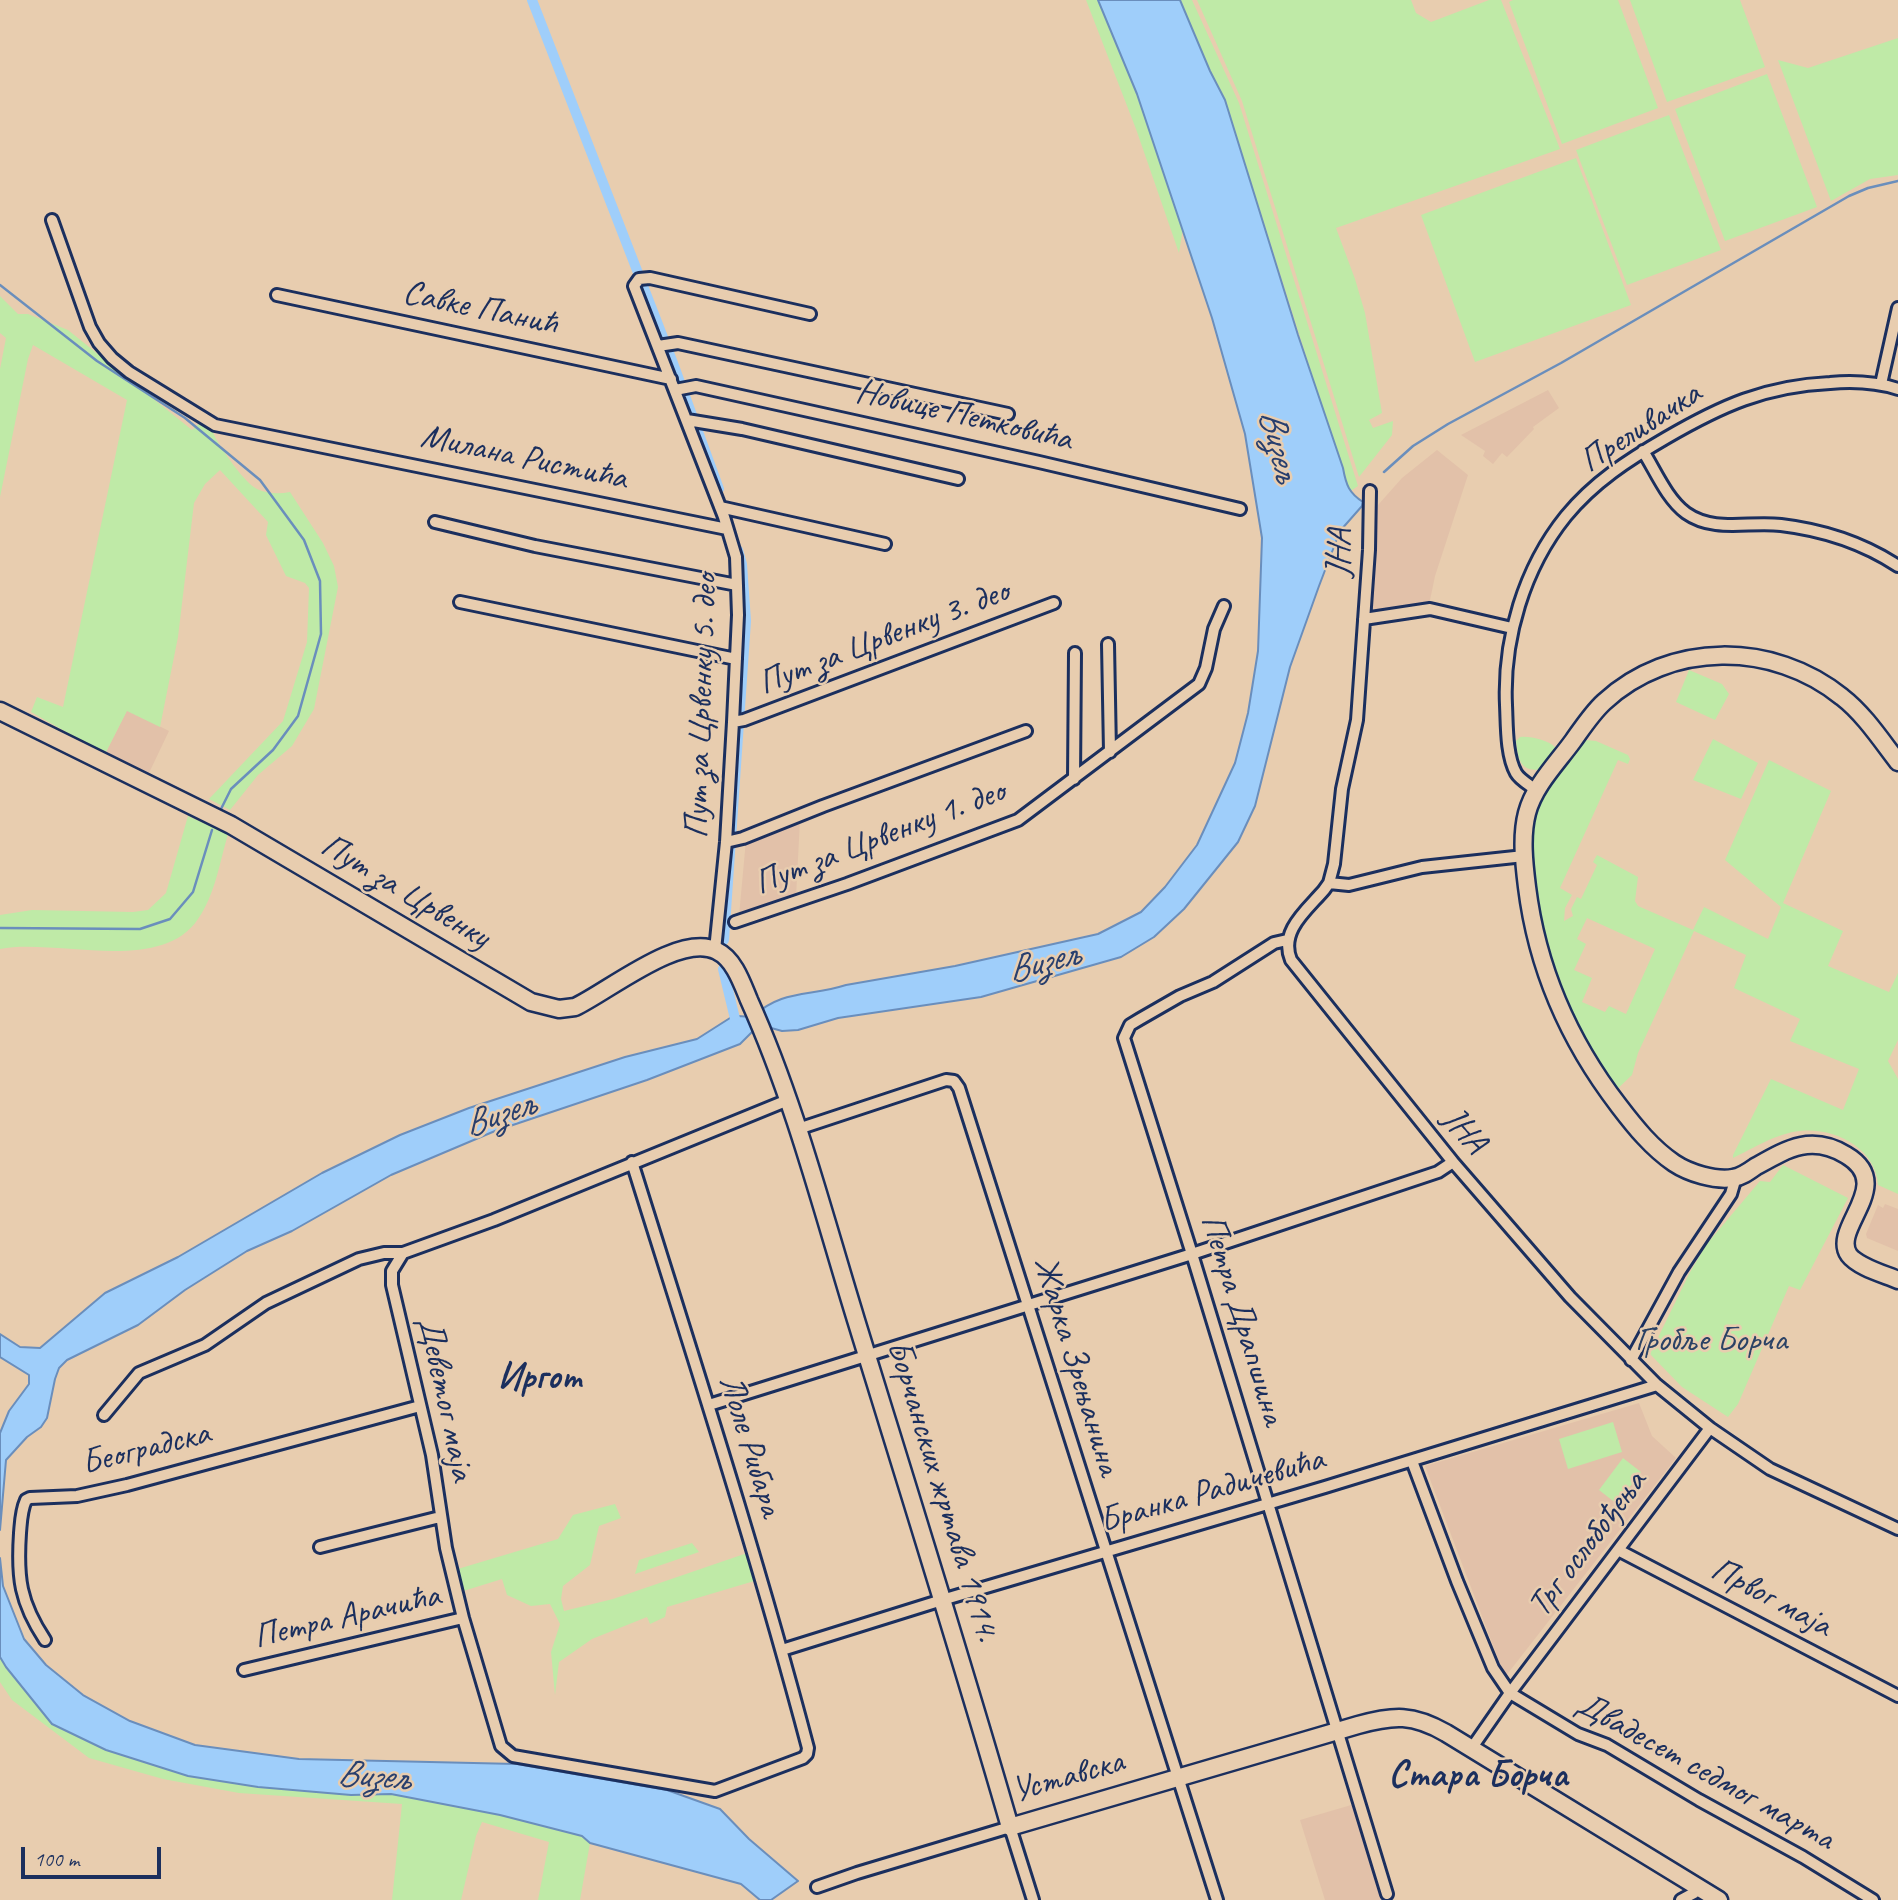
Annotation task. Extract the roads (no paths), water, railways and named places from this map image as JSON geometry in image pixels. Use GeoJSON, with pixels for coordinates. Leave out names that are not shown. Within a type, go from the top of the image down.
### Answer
{"type":"FeatureCollection","features":[{"type":"Feature","properties":{"kind":"street","name":"Милана Ристића"},"geometry":{"type":"LineString","coordinates":[[52,220],[90,327],[99,343],[129,372],[215,425],[727,529]]}},
{"type":"Feature","properties":{"kind":"street","name":"Пут за Црвенку 5. део"},"geometry":{"type":"LineString","coordinates":[[715,950],[731,841],[738,721],[736,557],[720,507],[635,291],[636,282],[644,278],[810,314]]}},
{"type":"Feature","properties":{"kind":"street","name":"Савке Панић"},"geometry":{"type":"LineString","coordinates":[[277,295],[673,384]]}},
{"type":"Feature","properties":{"kind":"street"},"geometry":{"type":"LineString","coordinates":[[1881,384],[1898,308]]}},
{"type":"Feature","properties":{"kind":"street"},"geometry":{"type":"LineString","coordinates":[[658,346],[678,343],[1008,414]]}},
{"type":"Feature","properties":{"kind":"street","name":"Новице Петковића"},"geometry":{"type":"LineString","coordinates":[[673,384],[710,388],[1040,461],[1240,509]]}},
{"type":"Feature","properties":{"kind":"street","name":"Преливачка"},"geometry":{"type":"LineString","coordinates":[[1536,790],[1516,773],[1510,751],[1506,671],[1512,628],[1524,590],[1536,564],[1566,517],[1598,483],[1643,451],[1714,411],[1790,385],[1881,384],[1898,389]]}},
{"type":"Feature","properties":{"kind":"street"},"geometry":{"type":"LineString","coordinates":[[687,421],[742,429],[958,479]]}},
{"type":"Feature","properties":{"kind":"street"},"geometry":{"type":"LineString","coordinates":[[1643,451],[1677,505],[1695,519],[1715,526],[1778,525],[1816,531],[1855,544],[1898,566]]}},
{"type":"Feature","properties":{"kind":"street","name":"ЈНА"},"geometry":{"type":"LineString","coordinates":[[1370,491],[1369,550],[1357,720],[1342,789],[1334,864],[1329,883],[1296,924],[1287,940],[1289,956],[1295,967],[1453,1162],[1570,1297],[1657,1385],[1710,1428],[1770,1469],[1898,1528]]}},
{"type":"Feature","properties":{"kind":"street"},"geometry":{"type":"LineString","coordinates":[[720,507],[885,544]]}},
{"type":"Feature","properties":{"kind":"street"},"geometry":{"type":"LineString","coordinates":[[435,522],[560,551],[737,585]]}},
{"type":"Feature","properties":{"kind":"street"},"geometry":{"type":"LineString","coordinates":[[460,602],[736,659]]}},
{"type":"Feature","properties":{"kind":"street","name":"Пут за Црвенку 3. део"},"geometry":{"type":"LineString","coordinates":[[738,721],[1054,603]]}},
{"type":"Feature","properties":{"kind":"street","name":"Пут за Црвенку 1. део"},"geometry":{"type":"LineString","coordinates":[[735,922],[848,884],[1018,820],[1199,684],[1206,668],[1214,629],[1224,606]]}},
{"type":"Feature","properties":{"kind":"street","name":"ЈНА"},"geometry":{"type":"LineString","coordinates":[[1364,619],[1430,609],[1512,628]]}},
{"type":"Feature","properties":{"kind":"street"},"geometry":{"type":"LineString","coordinates":[[1108,645],[1110,752]]}},
{"type":"Feature","properties":{"kind":"street"},"geometry":{"type":"LineString","coordinates":[[1074,779],[1075,653]]}},
{"type":"Feature","properties":{"kind":"street"},"geometry":{"type":"LineString","coordinates":[[1898,762],[1856,709],[1822,683],[1798,671],[1761,659],[1717,655],[1663,666],[1616,692],[1587,721],[1536,790],[1525,822],[1524,856],[1533,923],[1549,983],[1568,1027],[1588,1062],[1639,1130],[1675,1164],[1695,1173],[1722,1178],[1736,1177],[1787,1149],[1800,1145],[1820,1145],[1853,1160],[1862,1169],[1866,1187],[1846,1238],[1847,1251],[1854,1259],[1898,1280]]}},
{"type":"Feature","properties":{"kind":"street","name":"Пут за Црвенку"},"geometry":{"type":"LineString","coordinates":[[0,711],[231,825],[531,1002],[559,1009],[575,1007],[678,949],[703,946],[715,950]]}},
{"type":"Feature","properties":{"kind":"street"},"geometry":{"type":"LineString","coordinates":[[731,841],[1026,731]]}},
{"type":"Feature","properties":{"kind":"street"},"geometry":{"type":"LineString","coordinates":[[1329,883],[1349,885],[1422,867],[1524,856]]}},
{"type":"Feature","properties":{"kind":"street","name":"Петра Драпшина"},"geometry":{"type":"LineString","coordinates":[[1287,940],[1274,943],[1213,982],[1180,996],[1140,1019],[1125,1032],[1126,1044],[1387,1894]]}},
{"type":"Feature","properties":{"kind":"street","name":"Борчанских жртава 1914."},"geometry":{"type":"LineString","coordinates":[[715,950],[725,956],[733,966],[755,1013],[788,1100],[1033,1900]]}},
{"type":"Feature","properties":{"kind":"street","name":"Жарка Зрењанина"},"geometry":{"type":"LineString","coordinates":[[797,1129],[946,1080],[954,1081],[959,1088],[1217,1900]]}},
{"type":"Feature","properties":{"kind":"street"},"geometry":{"type":"LineString","coordinates":[[403,1254],[494,1220],[788,1100]]}},
{"type":"Feature","properties":{"kind":"street","name":"Лоле Рибара"},"geometry":{"type":"LineString","coordinates":[[632,1162],[709,1405],[782,1650],[808,1748]]}},
{"type":"Feature","properties":{"kind":"street"},"geometry":{"type":"LineString","coordinates":[[709,1405],[1192,1254],[1438,1172],[1453,1162]]}},
{"type":"Feature","properties":{"kind":"street"},"geometry":{"type":"LineString","coordinates":[[1631,1360],[1679,1272],[1731,1194],[1736,1177]]}},
{"type":"Feature","properties":{"kind":"street","name":"Београдска"},"geometry":{"type":"LineString","coordinates":[[104,1415],[139,1373],[205,1345],[266,1303],[359,1259],[376,1254],[403,1254]]}},
{"type":"Feature","properties":{"kind":"street","name":"Деветог маја"},"geometry":{"type":"LineString","coordinates":[[403,1254],[391,1270],[391,1285],[432,1455],[440,1517],[463,1618],[498,1738],[509,1755],[715,1790],[803,1758],[808,1748]]}},
{"type":"Feature","properties":{"kind":"street","name":"Бранка Радичевића"},"geometry":{"type":"LineString","coordinates":[[782,1650],[1657,1385]]}},
{"type":"Feature","properties":{"kind":"street","name":"Београдска"},"geometry":{"type":"LineString","coordinates":[[45,1640],[33,1619],[19,1578],[22,1514],[26,1500],[77,1496],[127,1485],[420,1406]]}},
{"type":"Feature","properties":{"kind":"street","name":"Трг ослобођења"},"geometry":{"type":"LineString","coordinates":[[1471,1749],[1510,1693],[1710,1428]]}},
{"type":"Feature","properties":{"kind":"street","name":"Трг ослобођења"},"geometry":{"type":"LineString","coordinates":[[1412,1461],[1493,1668],[1510,1693]]}},
{"type":"Feature","properties":{"kind":"street"},"geometry":{"type":"LineString","coordinates":[[320,1547],[440,1517]]}},
{"type":"Feature","properties":{"kind":"street","name":"Првог маја"},"geometry":{"type":"LineString","coordinates":[[1618,1550],[1898,1696]]}},
{"type":"Feature","properties":{"kind":"street","name":"Петра Арачића"},"geometry":{"type":"LineString","coordinates":[[244,1670],[463,1618]]}},
{"type":"Feature","properties":{"kind":"street","name":"Двадесет седмог марта"},"geometry":{"type":"LineString","coordinates":[[1510,1693],[1578,1734],[1607,1745],[1873,1900]]}},
{"type":"Feature","properties":{"kind":"street","name":"Уставска"},"geometry":{"type":"LineString","coordinates":[[817,1887],[1010,1827],[1338,1731],[1384,1718],[1404,1717],[1431,1724],[1719,1900]]}},
{"type":"Feature","properties":{"kind":"street"},"geometry":{"type":"LineString","coordinates":[[1681,1900],[1698,1887]]}},
{"type":"Feature","properties":{"kind":"water","name":"Визељ"},"geometry":{"type":"Polygon","coordinates":[[[1098,0],[1180,0],[1225,100],[1347,484],[1351,492],[1363,502],[1340,531],[1319,586],[1290,667],[1255,806],[1238,842],[1184,909],[1154,937],[1121,957],[981,997],[838,1018],[798,1030],[782,1031],[764,1026],[753,1031],[740,1044],[647,1080],[495,1131],[391,1175],[292,1231],[247,1251],[185,1290],[138,1325],[67,1360],[59,1368],[47,1418],[6,1460],[0,1530],[0,1433],[9,1411],[29,1384],[29,1375],[0,1357],[0,1334],[20,1347],[40,1348],[105,1293],[178,1257],[322,1173],[400,1135],[469,1108],[625,1057],[697,1039],[730,1018],[752,1017],[763,1008],[785,998],[955,966],[1098,934],[1141,912],[1165,887],[1197,845],[1235,763],[1248,713],[1258,651],[1262,538],[1245,434],[1212,318],[1137,94],[1098,0]]]}},
{"type":"Feature","properties":{"kind":"water","name":"Визељ"},"geometry":{"type":"Polygon","coordinates":[[[0,1558],[3,1586],[24,1639],[46,1665],[83,1695],[130,1721],[195,1745],[299,1759],[517,1764],[667,1790],[720,1809],[749,1839],[798,1881],[771,1900],[760,1900],[741,1884],[590,1843],[582,1836],[500,1815],[391,1794],[351,1795],[258,1787],[188,1776],[106,1750],[52,1724],[0,1657],[0,1558]]]}},
{"type":"Feature","properties":{"kind":"waterway"},"geometry":{"type":"LineString","coordinates":[[532,0],[719,489]]}},
{"type":"Feature","properties":{"kind":"waterway"},"geometry":{"type":"LineString","coordinates":[[1384,472],[1413,446],[1448,424],[1561,363],[1849,196],[1898,181]]}},
{"type":"Feature","properties":{"kind":"waterway"},"geometry":{"type":"LineString","coordinates":[[0,285],[97,361],[185,418],[260,480],[304,540],[320,581],[321,634],[298,716],[273,750],[231,789],[221,809]]}},
{"type":"Feature","properties":{"kind":"waterway"},"geometry":{"type":"LineString","coordinates":[[724,940],[746,621],[742,564],[738,550]]}},
{"type":"Feature","properties":{"kind":"waterway"},"geometry":{"type":"LineString","coordinates":[[0,928],[140,929],[170,919],[193,892],[212,830]]}},
{"type":"Feature","properties":{"kind":"waterway"},"geometry":{"type":"LineString","coordinates":[[723,969],[737,1027]]}},
{"type":"Feature","properties":{"kind":"district","name":"Иргот"},"geometry":{"type":"Point","coordinates":[540,1378]}},
{"type":"Feature","properties":{"kind":"district","name":"Стара Борча"},"geometry":{"type":"Point","coordinates":[1478,1776]}},
{"type":"Feature","properties":{"kind":"park label","name":"Гробље Борча"},"geometry":{"type":"Point","coordinates":[1711,1341]}}]}
